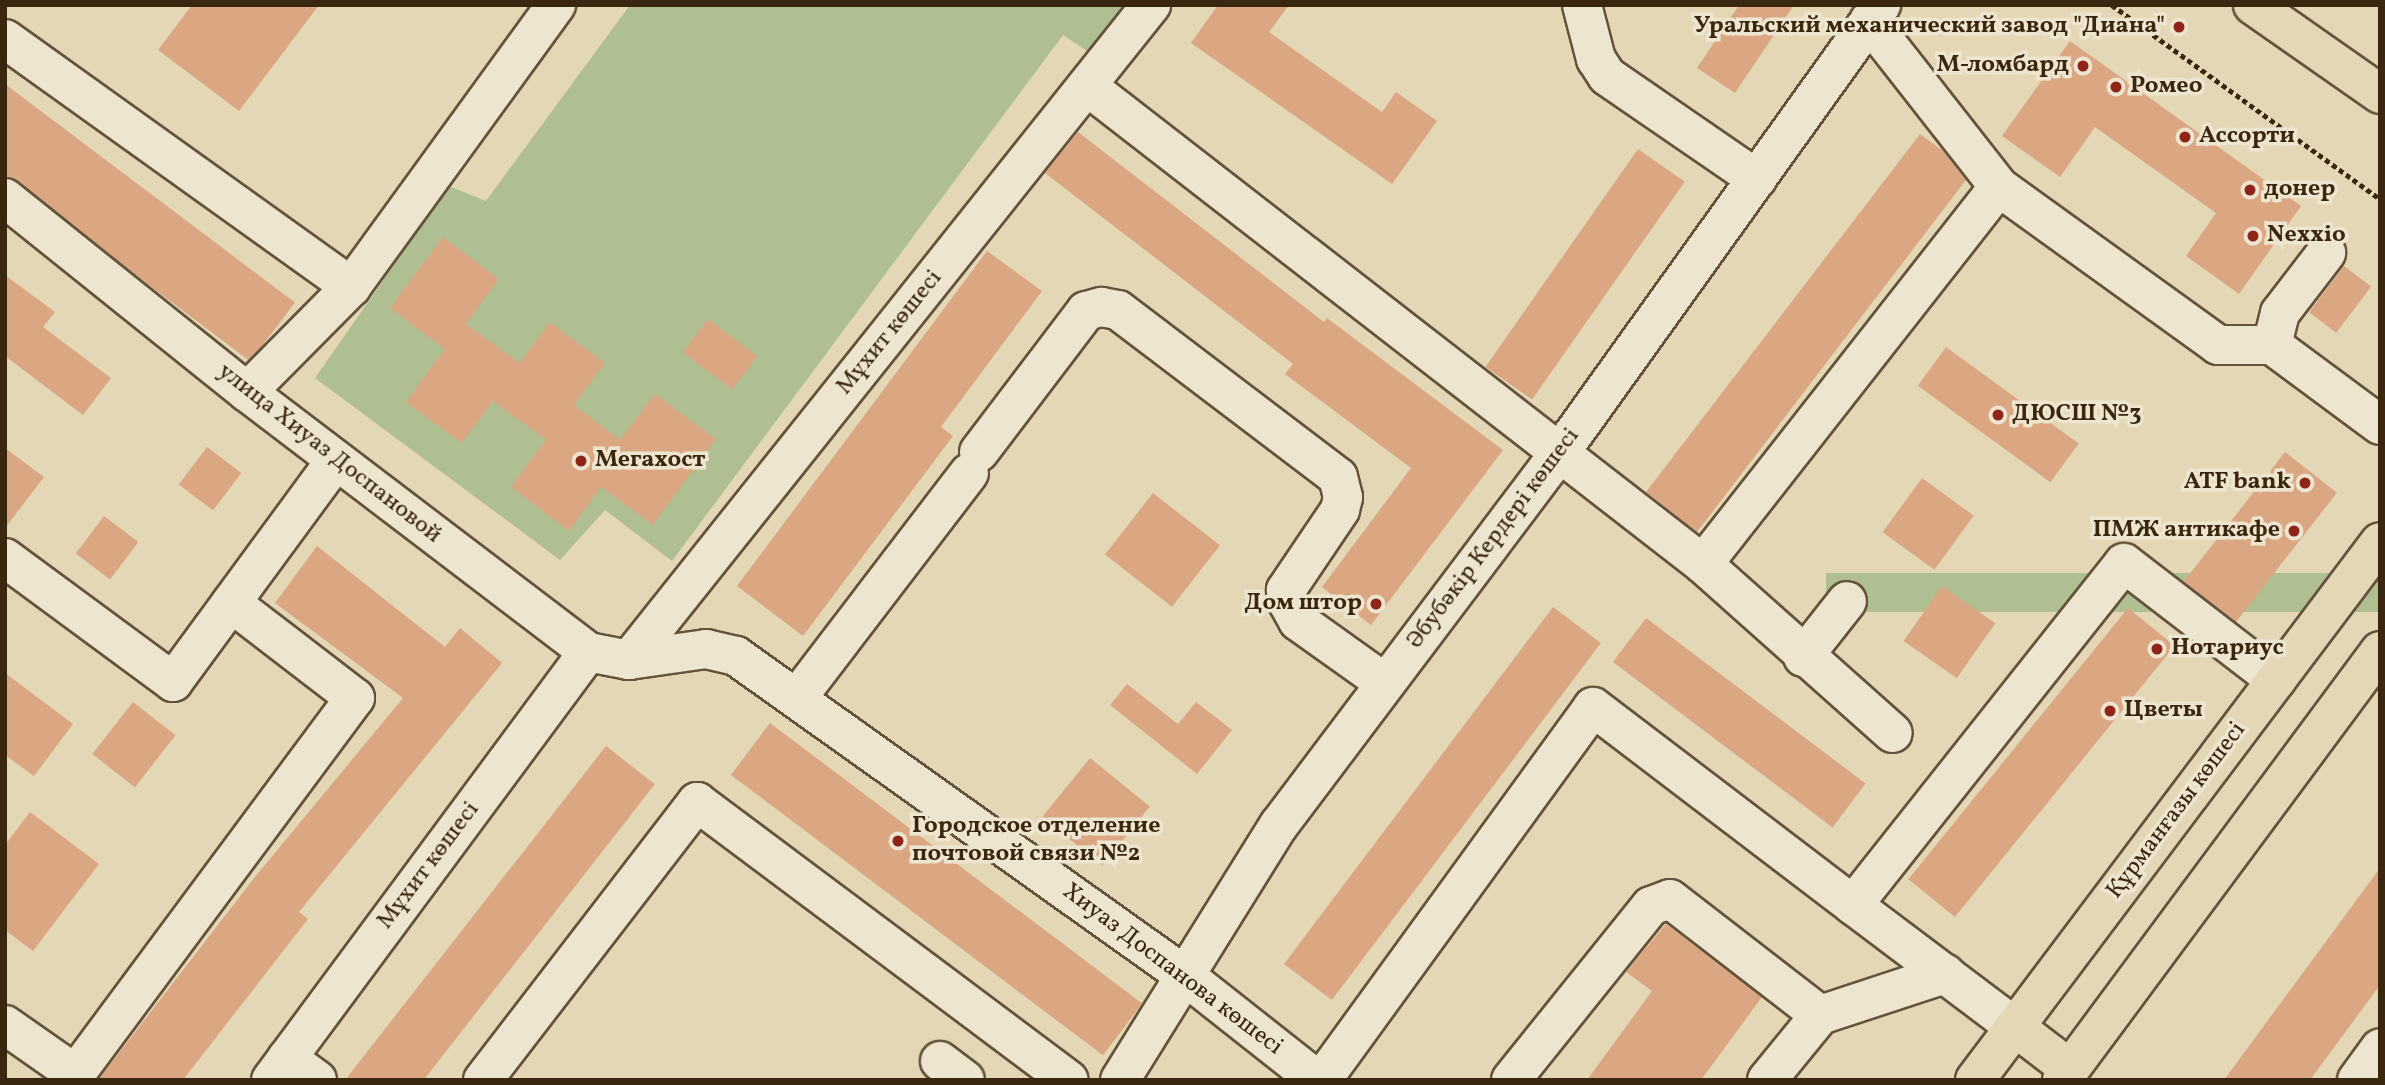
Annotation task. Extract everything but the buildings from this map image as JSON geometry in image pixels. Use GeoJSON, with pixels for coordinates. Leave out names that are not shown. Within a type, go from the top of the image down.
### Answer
{"type":"FeatureCollection","features":[{"type":"Feature","properties":{"kind":"main road"},"geometry":{"type":"LineString","coordinates":[[2253,5],[2380,94]]}},
{"type":"Feature","properties":{"kind":"main road","name":"Құрманғазы көшесі"},"geometry":{"type":"LineString","coordinates":[[1975,1080],[2380,542]]}},
{"type":"Feature","properties":{"kind":"main road"},"geometry":{"type":"LineString","coordinates":[[2015,1027],[2066,1075],[2380,651]]}},
{"type":"Feature","properties":{"kind":"street"},"geometry":{"type":"LineString","coordinates":[[247,392],[351,287],[555,5]]}},
{"type":"Feature","properties":{"kind":"street","name":"Мұхит көшесі"},"geometry":{"type":"LineString","coordinates":[[629,660],[1151,5]]}},
{"type":"Feature","properties":{"kind":"street"},"geometry":{"type":"LineString","coordinates":[[1582,5],[1596,59],[1607,76],[1756,179]]}},
{"type":"Feature","properties":{"kind":"street"},"geometry":{"type":"LineString","coordinates":[[1875,13],[1999,187],[2218,345],[2272,345],[2380,425]]}},
{"type":"Feature","properties":{"kind":"street","name":"Әбубәкір Кердері көшесі"},"geometry":{"type":"LineString","coordinates":[[1120,1080],[1279,825],[1559,454],[1875,13]]}},
{"type":"Feature","properties":{"kind":"street"},"geometry":{"type":"LineString","coordinates":[[5,39],[351,287]]}},
{"type":"Feature","properties":{"kind":"street"},"geometry":{"type":"LineString","coordinates":[[1087,86],[1703,564],[1803,657],[1893,733]]}},
{"type":"Feature","properties":{"kind":"street"},"geometry":{"type":"LineString","coordinates":[[1703,564],[1999,187]]}},
{"type":"Feature","properties":{"kind":"street","name":"улица Хиуаз Доспановой"},"geometry":{"type":"LineString","coordinates":[[5,198],[247,392],[588,652],[629,660],[672,652]]}},
{"type":"Feature","properties":{"kind":"street"},"geometry":{"type":"LineString","coordinates":[[2272,345],[2280,313],[2326,253]]}},
{"type":"Feature","properties":{"kind":"street"},"geometry":{"type":"LineString","coordinates":[[797,698],[1086,311],[1101,307],[1118,310],[1338,477],[1343,496],[1340,510],[1286,590],[1287,601],[1298,621],[1385,683]]}},
{"type":"Feature","properties":{"kind":"street"},"geometry":{"type":"LineString","coordinates":[[5,558],[173,681],[336,460]]}},
{"type":"Feature","properties":{"kind":"street"},"geometry":{"type":"LineString","coordinates":[[1853,905],[2124,563],[2276,680]]}},
{"type":"Feature","properties":{"kind":"street"},"geometry":{"type":"LineString","coordinates":[[1803,657],[1847,601]]}},
{"type":"Feature","properties":{"kind":"street"},"geometry":{"type":"LineString","coordinates":[[5,1025],[73,1077],[355,698],[231,603]]}},
{"type":"Feature","properties":{"kind":"street","name":"Хиуаз Доспанова көшесі"},"geometry":{"type":"LineString","coordinates":[[672,652],[706,649],[736,656],[1184,975],[1320,1080]]}},
{"type":"Feature","properties":{"kind":"street","name":"Мұхит көшесі"},"geometry":{"type":"LineString","coordinates":[[292,1072],[588,652]]}},
{"type":"Feature","properties":{"kind":"street"},"geometry":{"type":"LineString","coordinates":[[1320,1080],[1593,707],[2015,1027]]}},
{"type":"Feature","properties":{"kind":"street"},"geometry":{"type":"LineString","coordinates":[[483,1080],[697,802],[1068,1080]]}},
{"type":"Feature","properties":{"kind":"street"},"geometry":{"type":"LineString","coordinates":[[1511,1080],[1651,906],[1670,899],[1820,1015]]}},
{"type":"Feature","properties":{"kind":"street"},"geometry":{"type":"LineString","coordinates":[[1767,1080],[1820,1015],[1945,974]]}},
{"type":"Feature","properties":{"kind":"street"},"geometry":{"type":"LineString","coordinates":[[2357,1080],[2380,1048]]}},
{"type":"Feature","properties":{"kind":"path"},"geometry":{"type":"LineString","coordinates":[[2112,5],[2380,199]]}},
{"type":"Feature","properties":{"kind":"green space"},"geometry":{"type":"Polygon","coordinates":[[[630,5],[1125,5],[1090,53],[1063,35],[672,561],[605,510],[560,560],[315,378],[449,186],[486,201],[630,5]]]}},
{"type":"Feature","properties":{"kind":"green space"},"geometry":{"type":"Polygon","coordinates":[[[1826,573],[2380,573],[2380,612],[1826,612],[1826,573]]]}},
{"type":"Feature","properties":{"kind":"place","name":"Уральский механический завод \"Диана\""},"geometry":{"type":"Point","coordinates":[2179,27]}},
{"type":"Feature","properties":{"kind":"place","name":"М-ломбард"},"geometry":{"type":"Point","coordinates":[2083,66]}},
{"type":"Feature","properties":{"kind":"place","name":"Ромео"},"geometry":{"type":"Point","coordinates":[2116,87]}},
{"type":"Feature","properties":{"kind":"place","name":"Ассорти"},"geometry":{"type":"Point","coordinates":[2185,137]}},
{"type":"Feature","properties":{"kind":"place","name":"донер"},"geometry":{"type":"Point","coordinates":[2250,190]}},
{"type":"Feature","properties":{"kind":"place","name":"Nexxio"},"geometry":{"type":"Point","coordinates":[2253,236]}},
{"type":"Feature","properties":{"kind":"place","name":"ДЮСШ №3"},"geometry":{"type":"Point","coordinates":[1998,415]}},
{"type":"Feature","properties":{"kind":"place","name":"Мегахост"},"geometry":{"type":"Point","coordinates":[581,461]}},
{"type":"Feature","properties":{"kind":"place","name":"ATF bank"},"geometry":{"type":"Point","coordinates":[2305,483]}},
{"type":"Feature","properties":{"kind":"place","name":"ПМЖ антикафе"},"geometry":{"type":"Point","coordinates":[2294,531]}},
{"type":"Feature","properties":{"kind":"place","name":"Дом штор"},"geometry":{"type":"Point","coordinates":[1376,604]}},
{"type":"Feature","properties":{"kind":"place","name":"Нотариус"},"geometry":{"type":"Point","coordinates":[2157,649]}},
{"type":"Feature","properties":{"kind":"place","name":"Цветы"},"geometry":{"type":"Point","coordinates":[2110,711]}},
{"type":"Feature","properties":{"kind":"place","name":"Городское отделение почтовой связи №2"},"geometry":{"type":"Point","coordinates":[898,841]}}]}
